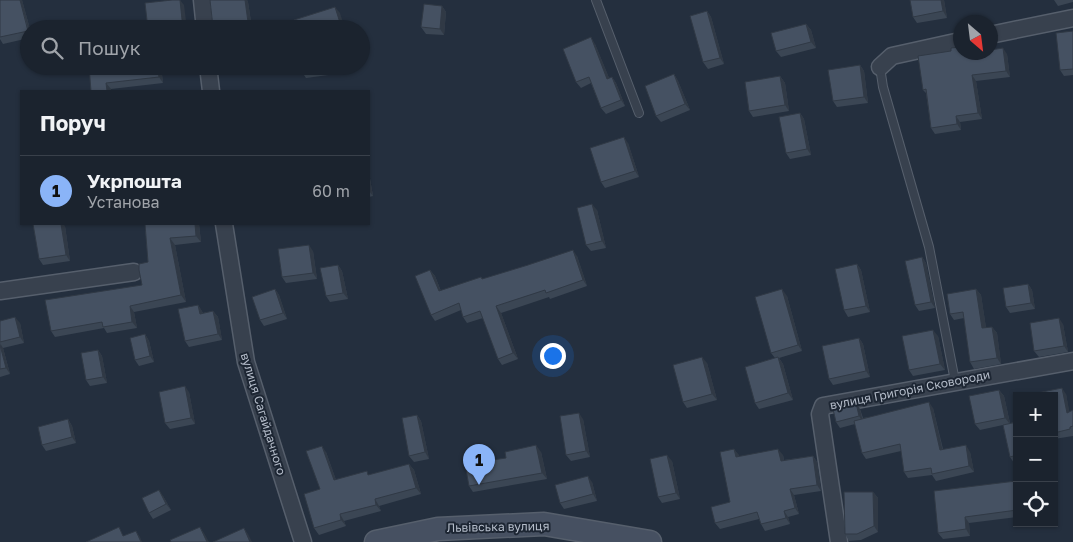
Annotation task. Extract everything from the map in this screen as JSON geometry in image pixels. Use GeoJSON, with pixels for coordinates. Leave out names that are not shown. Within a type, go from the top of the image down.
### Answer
{"type":"FeatureCollection","features":[{"type":"Feature","properties":{"kind":"main road","name":"Львівська вулиця"},"geometry":{"type":"LineString","coordinates":[[376,542],[438,529],[544,524],[650,542]]}},
{"type":"Feature","properties":{"kind":"street"},"geometry":{"type":"LineString","coordinates":[[202,0],[203,20]]}},
{"type":"Feature","properties":{"kind":"street"},"geometry":{"type":"LineString","coordinates":[[998,33],[1073,18]]}},
{"type":"Feature","properties":{"kind":"street"},"geometry":{"type":"LineString","coordinates":[[880,67],[892,56],[953,43]]}},
{"type":"Feature","properties":{"kind":"street"},"geometry":{"type":"LineString","coordinates":[[209,75],[211,90]]}},
{"type":"Feature","properties":{"kind":"street","name":"вулиця Сагайдачного"},"geometry":{"type":"LineString","coordinates":[[224,225],[246,362],[303,542]]}},
{"type":"Feature","properties":{"kind":"street"},"geometry":{"type":"LineString","coordinates":[[0,291],[134,272]]}},
{"type":"Feature","properties":{"kind":"street","name":"вулиця Григорія Сковороди"},"geometry":{"type":"LineString","coordinates":[[838,542],[820,414],[823,406],[1073,361]]}},
{"type":"Feature","properties":{"kind":"lane"},"geometry":{"type":"LineString","coordinates":[[596,0],[639,113]]}},
{"type":"Feature","properties":{"kind":"lane"},"geometry":{"type":"LineString","coordinates":[[880,67],[883,88],[929,247],[955,381]]}},
{"type":"Feature","properties":{"kind":"building"},"geometry":{"type":"Polygon","coordinates":[[[0,0],[20,0],[25,20],[20,20],[20,33],[0,37],[0,0]]]}},
{"type":"Feature","properties":{"kind":"building"},"geometry":{"type":"Polygon","coordinates":[[[180,0],[182,20],[147,20],[145,3],[180,0]]]}},
{"type":"Feature","properties":{"kind":"building"},"geometry":{"type":"Polygon","coordinates":[[[210,0],[245,0],[248,20],[212,20],[210,0]]]}},
{"type":"Feature","properties":{"kind":"building"},"geometry":{"type":"Polygon","coordinates":[[[910,0],[941,0],[943,11],[913,17],[910,0]]]}},
{"type":"Feature","properties":{"kind":"building"},"geometry":{"type":"Polygon","coordinates":[[[424,4],[442,6],[440,29],[421,27],[424,4]]]}},
{"type":"Feature","properties":{"kind":"building"},"geometry":{"type":"Polygon","coordinates":[[[335,7],[339,20],[294,20],[335,7]]]}},
{"type":"Feature","properties":{"kind":"building"},"geometry":{"type":"Polygon","coordinates":[[[707,11],[720,58],[703,62],[690,16],[707,11]]]}},
{"type":"Feature","properties":{"kind":"building"},"geometry":{"type":"Polygon","coordinates":[[[806,24],[811,42],[776,51],[771,33],[806,24]]]}},
{"type":"Feature","properties":{"kind":"building"},"geometry":{"type":"Polygon","coordinates":[[[1073,31],[1073,69],[1060,70],[1056,33],[1073,31]]]}},
{"type":"Feature","properties":{"kind":"building"},"geometry":{"type":"Polygon","coordinates":[[[591,37],[607,79],[612,77],[621,100],[601,108],[589,77],[576,82],[563,49],[591,37]]]}},
{"type":"Feature","properties":{"kind":"building"},"geometry":{"type":"Polygon","coordinates":[[[951,48],[953,48],[953,60],[998,60],[998,49],[1003,48],[1006,71],[972,75],[978,113],[956,116],[957,124],[931,128],[926,89],[923,90],[918,56],[951,51],[951,48]]]}},
{"type":"Feature","properties":{"kind":"building"},"geometry":{"type":"Polygon","coordinates":[[[860,65],[864,97],[833,101],[828,70],[860,65]]]}},
{"type":"Feature","properties":{"kind":"building"},"geometry":{"type":"Polygon","coordinates":[[[674,74],[685,104],[656,116],[645,86],[674,74]]]}},
{"type":"Feature","properties":{"kind":"building"},"geometry":{"type":"Polygon","coordinates":[[[90,75],[159,75],[159,77],[106,83],[107,90],[91,90],[90,75]]]}},
{"type":"Feature","properties":{"kind":"building"},"geometry":{"type":"Polygon","coordinates":[[[780,76],[785,105],[749,111],[745,82],[780,76]]]}},
{"type":"Feature","properties":{"kind":"building"},"geometry":{"type":"Polygon","coordinates":[[[800,113],[807,149],[786,153],[779,117],[800,113]]]}},
{"type":"Feature","properties":{"kind":"building"},"geometry":{"type":"Polygon","coordinates":[[[624,137],[635,171],[601,182],[590,148],[624,137]]]}},
{"type":"Feature","properties":{"kind":"building"},"geometry":{"type":"Polygon","coordinates":[[[592,204],[602,241],[586,245],[577,208],[592,204]]]}},
{"type":"Feature","properties":{"kind":"building"},"geometry":{"type":"Polygon","coordinates":[[[33,225],[61,225],[66,255],[39,259],[33,225]]]}},
{"type":"Feature","properties":{"kind":"building"},"geometry":{"type":"Polygon","coordinates":[[[145,225],[195,225],[196,236],[170,238],[181,295],[130,306],[132,322],[103,327],[102,322],[51,331],[45,300],[142,285],[139,264],[148,262],[145,225]]]}},
{"type":"Feature","properties":{"kind":"building"},"geometry":{"type":"Polygon","coordinates":[[[309,245],[313,273],[282,277],[278,249],[309,245]]]}},
{"type":"Feature","properties":{"kind":"building"},"geometry":{"type":"Polygon","coordinates":[[[573,250],[583,280],[546,293],[545,290],[496,306],[513,353],[498,359],[480,311],[463,317],[459,303],[431,315],[415,276],[430,270],[439,291],[573,250]]]}},
{"type":"Feature","properties":{"kind":"building"},"geometry":{"type":"Polygon","coordinates":[[[922,257],[931,302],[915,305],[905,261],[922,257]]]}},
{"type":"Feature","properties":{"kind":"building"},"geometry":{"type":"Polygon","coordinates":[[[857,264],[866,306],[844,310],[835,269],[857,264]]]}},
{"type":"Feature","properties":{"kind":"building"},"geometry":{"type":"Polygon","coordinates":[[[338,265],[343,293],[326,296],[320,268],[338,265]]]}},
{"type":"Feature","properties":{"kind":"building"},"geometry":{"type":"Polygon","coordinates":[[[1028,284],[1031,303],[1006,307],[1003,288],[1028,284]]]}},
{"type":"Feature","properties":{"kind":"building"},"geometry":{"type":"Polygon","coordinates":[[[275,289],[283,313],[260,320],[252,297],[275,289]]]}},
{"type":"Feature","properties":{"kind":"building"},"geometry":{"type":"Polygon","coordinates":[[[782,289],[798,345],[771,353],[755,297],[782,289]]]}},
{"type":"Feature","properties":{"kind":"building"},"geometry":{"type":"Polygon","coordinates":[[[976,289],[982,328],[992,327],[997,358],[970,362],[963,312],[950,314],[947,294],[976,289]]]}},
{"type":"Feature","properties":{"kind":"building"},"geometry":{"type":"Polygon","coordinates":[[[198,305],[200,314],[213,311],[218,334],[185,341],[178,309],[198,305]]]}},
{"type":"Feature","properties":{"kind":"building"},"geometry":{"type":"Polygon","coordinates":[[[15,317],[20,337],[0,342],[0,321],[15,317]]]}},
{"type":"Feature","properties":{"kind":"building"},"geometry":{"type":"Polygon","coordinates":[[[1059,318],[1064,346],[1034,351],[1030,323],[1059,318]]]}},
{"type":"Feature","properties":{"kind":"building"},"geometry":{"type":"Polygon","coordinates":[[[933,330],[940,364],[909,370],[902,336],[933,330]]]}},
{"type":"Feature","properties":{"kind":"building"},"geometry":{"type":"Polygon","coordinates":[[[145,334],[150,356],[135,360],[130,338],[145,334]]]}},
{"type":"Feature","properties":{"kind":"building"},"geometry":{"type":"Polygon","coordinates":[[[859,338],[866,371],[829,379],[822,346],[859,338]]]}},
{"type":"Feature","properties":{"kind":"building"},"geometry":{"type":"Polygon","coordinates":[[[0,345],[6,368],[0,369],[0,345]]]}},
{"type":"Feature","properties":{"kind":"building"},"geometry":{"type":"Polygon","coordinates":[[[98,350],[103,377],[86,380],[81,353],[98,350]]]}},
{"type":"Feature","properties":{"kind":"building"},"geometry":{"type":"Polygon","coordinates":[[[702,357],[712,394],[683,402],[673,365],[702,357]]]}},
{"type":"Feature","properties":{"kind":"building"},"geometry":{"type":"Polygon","coordinates":[[[778,357],[788,393],[755,403],[745,367],[778,357]]]}},
{"type":"Feature","properties":{"kind":"building"},"geometry":{"type":"Polygon","coordinates":[[[185,386],[191,418],[165,423],[159,392],[185,386]]]}},
{"type":"Feature","properties":{"kind":"building"},"geometry":{"type":"Polygon","coordinates":[[[1062,388],[1067,413],[1073,410],[1073,426],[1070,429],[1058,432],[1058,392],[1042,392],[1062,388]]]}},
{"type":"Feature","properties":{"kind":"building"},"geometry":{"type":"Polygon","coordinates":[[[999,390],[1005,418],[975,424],[969,396],[999,390]]]}},
{"type":"Feature","properties":{"kind":"building"},"geometry":{"type":"Polygon","coordinates":[[[929,402],[940,450],[966,445],[969,466],[932,474],[931,468],[904,472],[900,444],[862,453],[854,421],[929,402]]]}},
{"type":"Feature","properties":{"kind":"building"},"geometry":{"type":"Polygon","coordinates":[[[856,403],[859,416],[836,422],[833,409],[856,403]]]}},
{"type":"Feature","properties":{"kind":"building"},"geometry":{"type":"Polygon","coordinates":[[[579,413],[586,451],[566,455],[560,416],[579,413]]]}},
{"type":"Feature","properties":{"kind":"building"},"geometry":{"type":"Polygon","coordinates":[[[417,415],[425,452],[409,456],[402,418],[417,415]]]}},
{"type":"Feature","properties":{"kind":"building"},"geometry":{"type":"Polygon","coordinates":[[[68,419],[72,437],[42,445],[38,427],[68,419]]]}},
{"type":"Feature","properties":{"kind":"building"},"geometry":{"type":"Polygon","coordinates":[[[1013,423],[1013,456],[1010,457],[1003,425],[1013,423]]]}},
{"type":"Feature","properties":{"kind":"building"},"geometry":{"type":"Polygon","coordinates":[[[536,445],[542,473],[469,486],[465,464],[506,458],[505,452],[536,445]]]}},
{"type":"Feature","properties":{"kind":"building"},"geometry":{"type":"Polygon","coordinates":[[[322,446],[334,480],[367,471],[368,475],[409,464],[416,488],[375,499],[376,505],[340,514],[341,520],[314,528],[304,494],[320,489],[306,451],[322,446]]]}},
{"type":"Feature","properties":{"kind":"building"},"geometry":{"type":"Polygon","coordinates":[[[734,449],[736,457],[778,449],[781,461],[813,456],[817,485],[790,489],[795,508],[784,511],[786,518],[761,524],[757,512],[715,523],[711,507],[730,502],[720,452],[734,449]]]}},
{"type":"Feature","properties":{"kind":"building"},"geometry":{"type":"Polygon","coordinates":[[[667,455],[676,493],[658,497],[650,459],[667,455]]]}},
{"type":"Feature","properties":{"kind":"building"},"geometry":{"type":"Polygon","coordinates":[[[588,476],[593,494],[560,503],[555,485],[588,476]]]}},
{"type":"Feature","properties":{"kind":"building"},"geometry":{"type":"Polygon","coordinates":[[[1013,481],[1013,511],[965,517],[966,529],[938,533],[934,491],[1013,481]]]}},
{"type":"Feature","properties":{"kind":"building"},"geometry":{"type":"Polygon","coordinates":[[[159,490],[166,504],[149,513],[142,498],[159,490]]]}},
{"type":"Feature","properties":{"kind":"building"},"geometry":{"type":"Polygon","coordinates":[[[844,492],[873,492],[874,526],[857,534],[845,534],[844,492]]]}},
{"type":"Feature","properties":{"kind":"building"},"geometry":{"type":"Polygon","coordinates":[[[119,527],[123,536],[136,531],[141,542],[86,542],[119,527]]]}},
{"type":"Feature","properties":{"kind":"building"},"geometry":{"type":"Polygon","coordinates":[[[200,527],[207,542],[171,542],[170,540],[200,527]]]}},
{"type":"Feature","properties":{"kind":"building"},"geometry":{"type":"Polygon","coordinates":[[[244,528],[250,542],[213,542],[244,528]]]}},
{"type":"Feature","properties":{"kind":"place","name":"Укрпошта"},"geometry":{"type":"Point","coordinates":[479,485]}}]}
